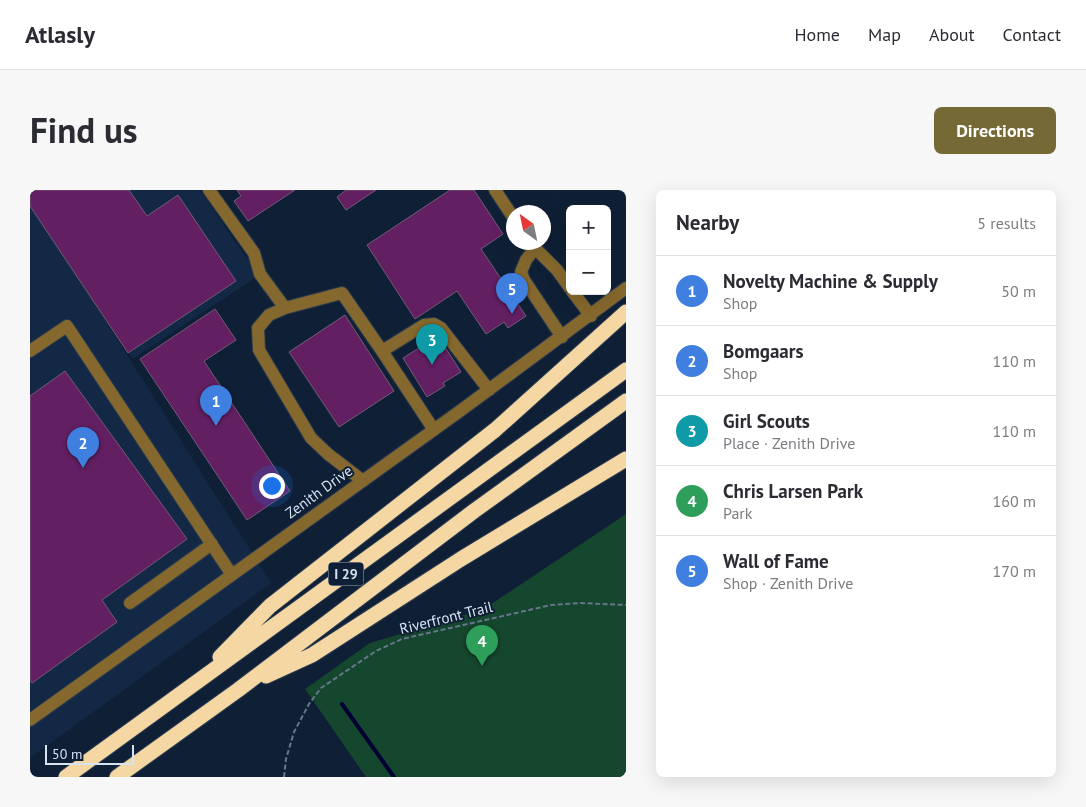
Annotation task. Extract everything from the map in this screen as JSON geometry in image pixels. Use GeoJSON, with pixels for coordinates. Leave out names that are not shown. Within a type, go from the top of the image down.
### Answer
{"type":"FeatureCollection","features":[{"type":"Feature","properties":{"kind":"highway"},"geometry":{"type":"LineString","coordinates":[[190,688],[270,606],[495,430],[626,312]]}},
{"type":"Feature","properties":{"kind":"highway","name":"I 29"},"geometry":{"type":"LineString","coordinates":[[66,777],[626,370]]}},
{"type":"Feature","properties":{"kind":"highway","name":"I 29"},"geometry":{"type":"LineString","coordinates":[[116,777],[238,690],[474,511],[626,401]]}},
{"type":"Feature","properties":{"kind":"highway"},"geometry":{"type":"LineString","coordinates":[[238,690],[312,655],[461,559],[626,459]]}},
{"type":"Feature","properties":{"kind":"street"},"geometry":{"type":"LineString","coordinates":[[209,190],[254,253],[260,274],[285,308]]}},
{"type":"Feature","properties":{"kind":"street"},"geometry":{"type":"LineString","coordinates":[[495,190],[506,206]]}},
{"type":"Feature","properties":{"kind":"street"},"geometry":{"type":"LineString","coordinates":[[531,250],[521,272],[524,280],[562,337]]}},
{"type":"Feature","properties":{"kind":"street"},"geometry":{"type":"LineString","coordinates":[[537,250],[557,270],[566,282]]}},
{"type":"Feature","properties":{"kind":"street","name":"Zenith Drive"},"geometry":{"type":"LineString","coordinates":[[30,720],[434,430],[591,316],[626,288]]}},
{"type":"Feature","properties":{"kind":"street"},"geometry":{"type":"LineString","coordinates":[[363,481],[311,438],[259,350],[258,328],[269,315],[285,308],[342,293],[434,430]]}},
{"type":"Feature","properties":{"kind":"street"},"geometry":{"type":"LineString","coordinates":[[575,295],[591,316]]}},
{"type":"Feature","properties":{"kind":"street"},"geometry":{"type":"LineString","coordinates":[[382,351],[424,325],[434,324],[441,328],[489,390]]}},
{"type":"Feature","properties":{"kind":"street"},"geometry":{"type":"LineString","coordinates":[[30,351],[67,326],[232,575]]}},
{"type":"Feature","properties":{"kind":"street"},"geometry":{"type":"LineString","coordinates":[[130,603],[212,544]]}},
{"type":"Feature","properties":{"kind":"path","name":"Riverfront Trail"},"geometry":{"type":"LineString","coordinates":[[284,777],[286,759],[294,732],[308,704],[321,688],[376,652],[402,639],[551,605],[580,603],[626,605]]}},
{"type":"Feature","properties":{"kind":"shaded area"},"geometry":{"type":"Polygon","coordinates":[[[30,190],[200,190],[258,276],[133,359],[69,263],[271,583],[30,758],[30,190]]]}},
{"type":"Feature","properties":{"kind":"green space"},"geometry":{"type":"Polygon","coordinates":[[[626,514],[626,777],[366,777],[305,689],[370,643],[484,609],[626,514]]]}},
{"type":"Feature","properties":{"kind":"building"},"geometry":{"type":"Polygon","coordinates":[[[30,190],[129,190],[147,216],[178,195],[236,281],[128,353],[30,206],[30,190]]]}},
{"type":"Feature","properties":{"kind":"building"},"geometry":{"type":"Polygon","coordinates":[[[237,190],[295,190],[248,221],[234,201],[241,196],[237,190]]]}},
{"type":"Feature","properties":{"kind":"building"},"geometry":{"type":"Polygon","coordinates":[[[346,190],[376,190],[346,210],[337,197],[346,190]]]}},
{"type":"Feature","properties":{"kind":"building"},"geometry":{"type":"Polygon","coordinates":[[[450,190],[474,190],[503,234],[481,249],[526,316],[508,328],[504,322],[486,334],[457,291],[415,319],[367,245],[450,190]]]}},
{"type":"Feature","properties":{"kind":"building"},"geometry":{"type":"Polygon","coordinates":[[[215,309],[236,340],[204,361],[290,491],[247,520],[140,359],[215,309]]]}},
{"type":"Feature","properties":{"kind":"building"},"geometry":{"type":"Polygon","coordinates":[[[345,315],[394,391],[339,427],[289,352],[345,315]]]}},
{"type":"Feature","properties":{"kind":"building"},"geometry":{"type":"Polygon","coordinates":[[[438,336],[461,372],[443,383],[445,386],[427,397],[403,358],[438,336]]]}},
{"type":"Feature","properties":{"kind":"building"},"geometry":{"type":"Polygon","coordinates":[[[65,371],[187,539],[102,600],[117,622],[32,683],[30,680],[30,396],[65,371]]]}},
{"type":"Feature","properties":{"kind":"waterway"},"geometry":{"type":"LineString","coordinates":[[342,704],[394,777]]}},
{"type":"Feature","properties":{"kind":"place","name":"Wall of Fame"},"geometry":{"type":"Point","coordinates":[512,314]}},
{"type":"Feature","properties":{"kind":"place","name":"Girl Scouts"},"geometry":{"type":"Point","coordinates":[432,365]}},
{"type":"Feature","properties":{"kind":"place","name":"Novelty Machine & Supply"},"geometry":{"type":"Point","coordinates":[216,426]}},
{"type":"Feature","properties":{"kind":"place","name":"Bomgaars"},"geometry":{"type":"Point","coordinates":[83,468]}},
{"type":"Feature","properties":{"kind":"place","name":"Chris Larsen Park"},"geometry":{"type":"Point","coordinates":[482,666]}}]}
